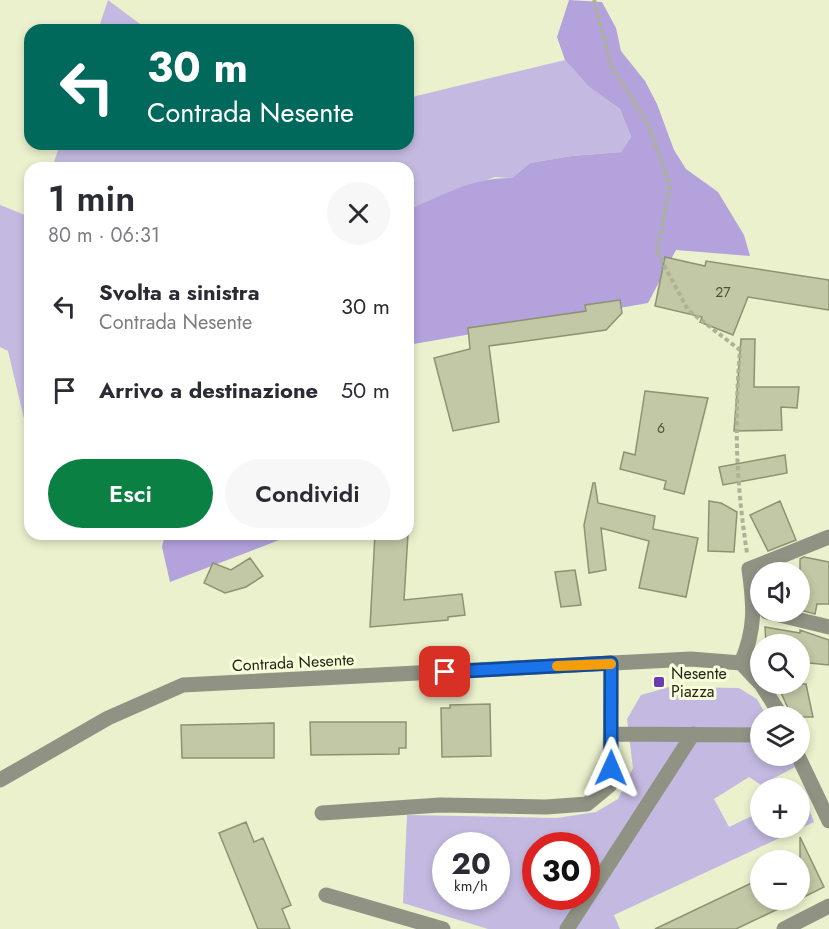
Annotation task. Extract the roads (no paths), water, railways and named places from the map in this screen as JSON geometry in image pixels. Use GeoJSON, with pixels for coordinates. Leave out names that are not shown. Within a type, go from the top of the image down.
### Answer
{"type":"FeatureCollection","features":[{"type":"Feature","properties":{"kind":"street"},"geometry":{"type":"LineString","coordinates":[[766,562],[829,537]]}},
{"type":"Feature","properties":{"kind":"street"},"geometry":{"type":"LineString","coordinates":[[750,672],[741,663],[757,622]]}},
{"type":"Feature","properties":{"kind":"street"},"geometry":{"type":"LineString","coordinates":[[808,622],[829,627]]}},
{"type":"Feature","properties":{"kind":"street","name":"Contrada Nesente"},"geometry":{"type":"LineString","coordinates":[[0,780],[108,718],[183,685],[691,659],[741,663]]}},
{"type":"Feature","properties":{"kind":"street"},"geometry":{"type":"LineString","coordinates":[[322,813],[440,805],[546,807],[588,804],[610,785],[611,663]]}},
{"type":"Feature","properties":{"kind":"street"},"geometry":{"type":"LineString","coordinates":[[612,734],[750,735]]}},
{"type":"Feature","properties":{"kind":"street"},"geometry":{"type":"LineString","coordinates":[[567,929],[693,734]]}},
{"type":"Feature","properties":{"kind":"street"},"geometry":{"type":"LineString","coordinates":[[803,766],[829,821]]}},
{"type":"Feature","properties":{"kind":"street"},"geometry":{"type":"LineString","coordinates":[[326,895],[443,929]]}},
{"type":"Feature","properties":{"kind":"street"},"geometry":{"type":"LineString","coordinates":[[784,929],[829,906]]}},
{"type":"Feature","properties":{"kind":"place","name":"Nesente Piazza"},"geometry":{"type":"Point","coordinates":[659,682]}}]}
